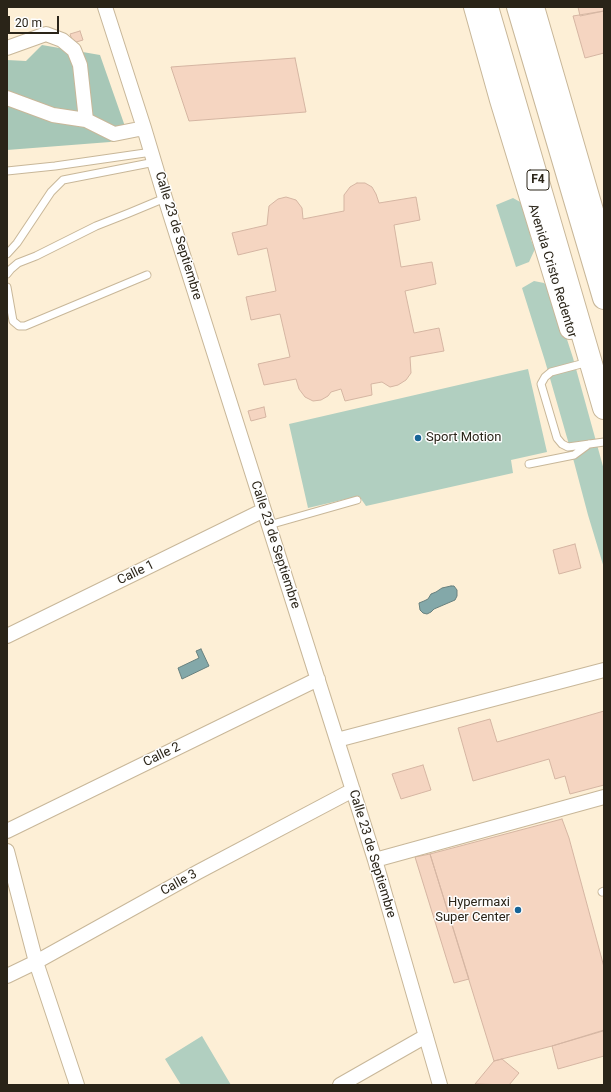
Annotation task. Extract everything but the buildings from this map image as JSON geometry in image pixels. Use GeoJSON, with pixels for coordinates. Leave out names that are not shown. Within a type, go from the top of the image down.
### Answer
{"type":"FeatureCollection","features":[{"type":"Feature","properties":{"kind":"highway","name":"Avenida Cristo Redentor"},"geometry":{"type":"LineString","coordinates":[[487,7],[584,359],[604,408]]}},
{"type":"Feature","properties":{"kind":"highway","name":"F4"},"geometry":{"type":"LineString","coordinates":[[518,7],[604,298]]}},
{"type":"Feature","properties":{"kind":"main road","name":"Avenida Cristo Redentor"},"geometry":{"type":"LineString","coordinates":[[474,7],[500,100],[584,359],[585,378],[604,417]]}},
{"type":"Feature","properties":{"kind":"main road"},"geometry":{"type":"LineString","coordinates":[[534,7],[604,248]]}},
{"type":"Feature","properties":{"kind":"street","name":"Calle 23 de Septiembre"},"geometry":{"type":"LineString","coordinates":[[105,7],[154,157],[165,198],[375,860],[440,1085]]}},
{"type":"Feature","properties":{"kind":"street"},"geometry":{"type":"LineString","coordinates":[[7,48],[46,34],[62,40],[74,50],[80,65],[86,120]]}},
{"type":"Feature","properties":{"kind":"street"},"geometry":{"type":"LineString","coordinates":[[7,98],[53,115],[86,120],[114,134],[144,128]]}},
{"type":"Feature","properties":{"kind":"street","name":"Calle 1"},"geometry":{"type":"LineString","coordinates":[[7,636],[264,510]]}},
{"type":"Feature","properties":{"kind":"street"},"geometry":{"type":"LineString","coordinates":[[337,740],[604,670]]}},
{"type":"Feature","properties":{"kind":"street","name":"Calle 2"},"geometry":{"type":"LineString","coordinates":[[7,830],[318,679]]}},
{"type":"Feature","properties":{"kind":"street","name":"Calle 3"},"geometry":{"type":"LineString","coordinates":[[7,976],[36,962],[198,872],[353,790]]}},
{"type":"Feature","properties":{"kind":"street"},"geometry":{"type":"LineString","coordinates":[[375,860],[604,797]]}},
{"type":"Feature","properties":{"kind":"street"},"geometry":{"type":"LineString","coordinates":[[7,851],[36,962],[77,1085]]}},
{"type":"Feature","properties":{"kind":"street"},"geometry":{"type":"LineString","coordinates":[[340,1085],[426,1036]]}},
{"type":"Feature","properties":{"kind":"lane"},"geometry":{"type":"LineString","coordinates":[[7,171],[154,157]]}},
{"type":"Feature","properties":{"kind":"lane"},"geometry":{"type":"LineString","coordinates":[[7,254],[17,243],[51,192],[63,180],[154,157]]}},
{"type":"Feature","properties":{"kind":"lane"},"geometry":{"type":"LineString","coordinates":[[7,274],[18,263],[36,256],[96,226],[129,214],[165,198]]}},
{"type":"Feature","properties":{"kind":"lane"},"geometry":{"type":"LineString","coordinates":[[7,287],[13,321],[19,326],[25,326],[147,275]]}},
{"type":"Feature","properties":{"kind":"lane"},"geometry":{"type":"LineString","coordinates":[[584,359],[551,372],[545,377],[541,384],[557,438],[562,444],[568,447],[604,442]]}},
{"type":"Feature","properties":{"kind":"lane"},"geometry":{"type":"LineString","coordinates":[[530,464],[574,455],[589,444]]}},
{"type":"Feature","properties":{"kind":"lane"},"geometry":{"type":"LineString","coordinates":[[269,525],[357,500]]}},
{"type":"Feature","properties":{"kind":"green space"},"geometry":{"type":"Polygon","coordinates":[[[42,45],[100,55],[128,135],[110,142],[7,150],[7,60],[26,61],[42,45]]]}},
{"type":"Feature","properties":{"kind":"green space"},"geometry":{"type":"Polygon","coordinates":[[[513,198],[522,203],[528,211],[531,240],[535,249],[529,262],[516,267],[496,205],[513,198]]]}},
{"type":"Feature","properties":{"kind":"green space"},"geometry":{"type":"Polygon","coordinates":[[[534,281],[544,283],[551,290],[573,358],[604,470],[604,568],[545,361],[522,288],[534,281]]]}},
{"type":"Feature","properties":{"kind":"green space","name":"Sport Motion"},"geometry":{"type":"Polygon","coordinates":[[[528,369],[547,452],[511,460],[513,473],[366,506],[359,496],[308,508],[289,424],[528,369]]]}},
{"type":"Feature","properties":{"kind":"green space"},"geometry":{"type":"Polygon","coordinates":[[[202,1036],[231,1085],[181,1085],[165,1059],[202,1036]]]}},
{"type":"Feature","properties":{"kind":"water"},"geometry":{"type":"Polygon","coordinates":[[[454,586],[457,590],[455,600],[434,609],[427,614],[420,610],[419,603],[428,599],[431,594],[442,588],[454,586]]]}},
{"type":"Feature","properties":{"kind":"water"},"geometry":{"type":"Polygon","coordinates":[[[201,649],[209,666],[182,679],[178,668],[199,658],[196,651],[201,649]]]}},
{"type":"Feature","properties":{"kind":"place","name":"Sport Motion"},"geometry":{"type":"Point","coordinates":[418,438]}},
{"type":"Feature","properties":{"kind":"place","name":"Hypermaxi Super Center"},"geometry":{"type":"Point","coordinates":[518,910]}}]}
